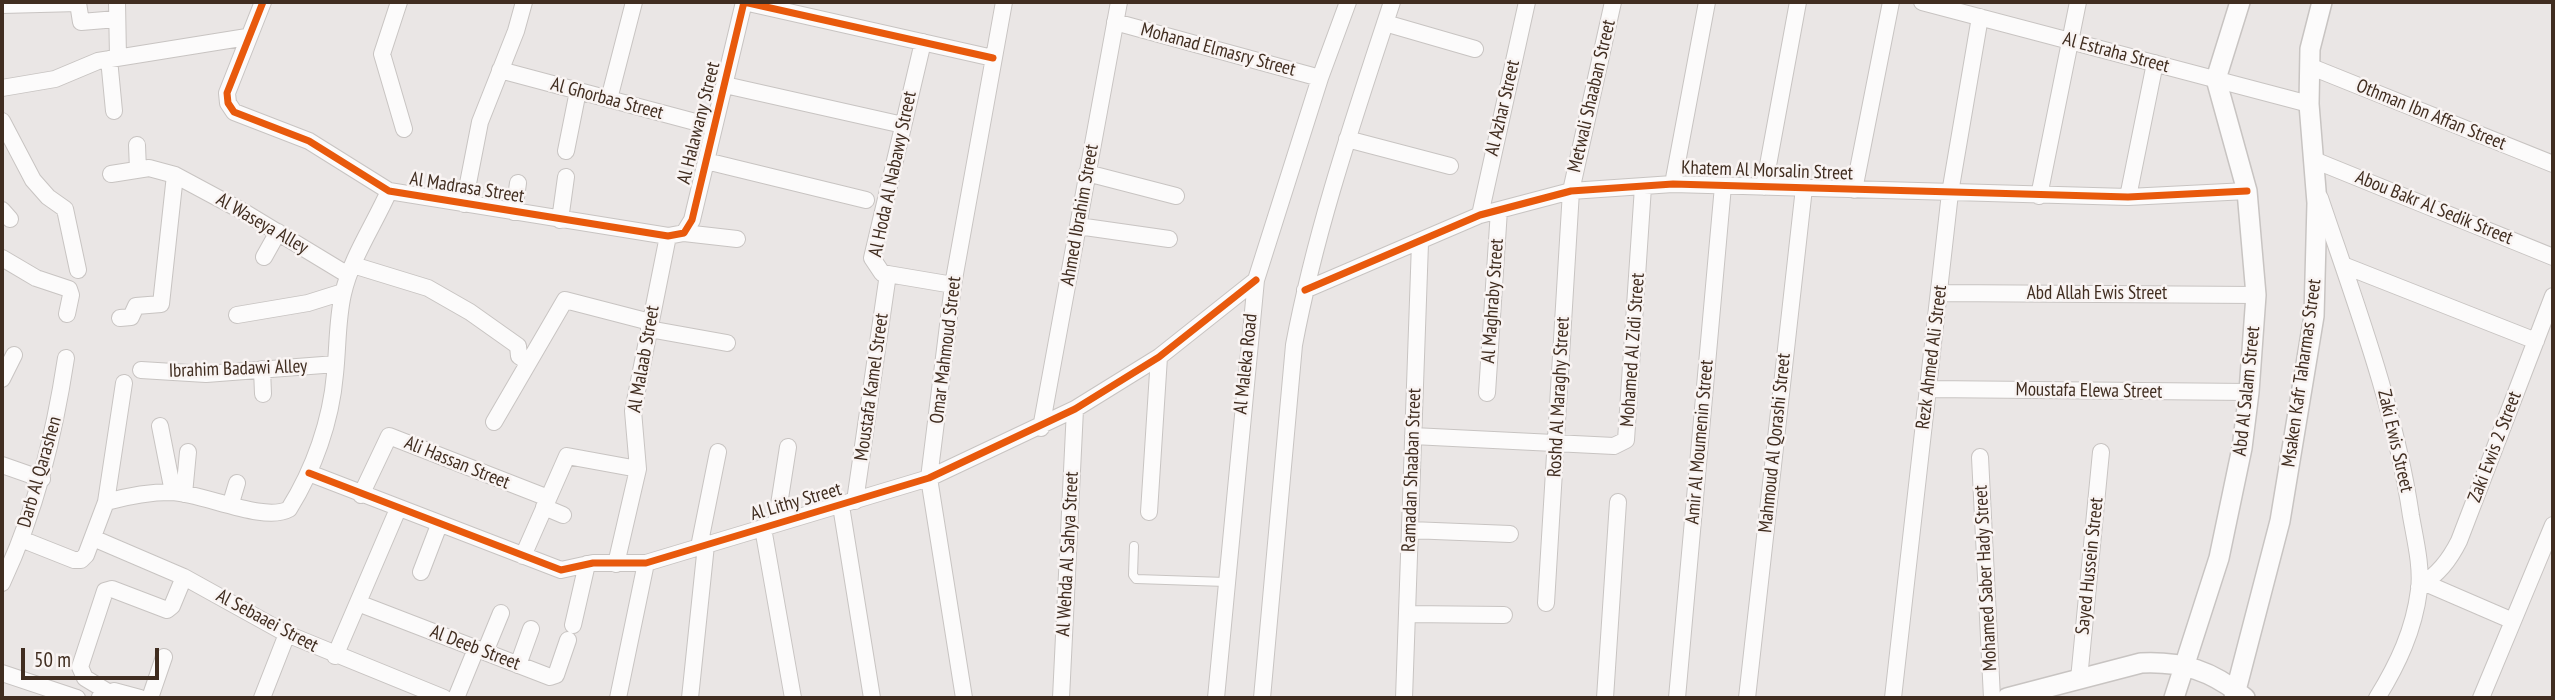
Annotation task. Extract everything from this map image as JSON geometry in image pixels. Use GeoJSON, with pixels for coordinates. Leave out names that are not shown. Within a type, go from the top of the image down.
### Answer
{"type":"FeatureCollection","features":[{"type":"Feature","properties":{"kind":"street"},"geometry":{"type":"LineString","coordinates":[[114,111],[117,2]]}},
{"type":"Feature","properties":{"kind":"street","name":"Al Madrasa Street"},"geometry":{"type":"LineString","coordinates":[[263,2],[227,93],[228,103],[234,112],[309,141],[388,191],[668,236]]}},
{"type":"Feature","properties":{"kind":"street"},"geometry":{"type":"LineString","coordinates":[[399,2],[382,54],[404,129]]}},
{"type":"Feature","properties":{"kind":"street"},"geometry":{"type":"LineString","coordinates":[[464,204],[480,122],[524,2]]}},
{"type":"Feature","properties":{"kind":"street"},"geometry":{"type":"LineString","coordinates":[[609,99],[634,2]]}},
{"type":"Feature","properties":{"kind":"street"},"geometry":{"type":"LineString","coordinates":[[744,2],[993,58]]}},
{"type":"Feature","properties":{"kind":"street","name":"Al Halawany Street"},"geometry":{"type":"LineString","coordinates":[[684,233],[692,220],[744,2]]}},
{"type":"Feature","properties":{"kind":"street","name":"Omar Mahmoud Street"},"geometry":{"type":"LineString","coordinates":[[964,698],[929,478],[953,285],[1004,2]]}},
{"type":"Feature","properties":{"kind":"street","name":"Ahmed Ibrahim Street"},"geometry":{"type":"LineString","coordinates":[[1041,428],[1119,2]]}},
{"type":"Feature","properties":{"kind":"street","name":"Al Maleka Road"},"geometry":{"type":"LineString","coordinates":[[1216,698],[1256,280],[1320,78],[1348,2]]}},
{"type":"Feature","properties":{"kind":"street"},"geometry":{"type":"LineString","coordinates":[[1262,698],[1289,395],[1305,290],[1347,139],[1392,2]]}},
{"type":"Feature","properties":{"kind":"street","name":"Al Azhar Street"},"geometry":{"type":"LineString","coordinates":[[1480,215],[1527,2]]}},
{"type":"Feature","properties":{"kind":"street","name":"Metwali Shaaban Street"},"geometry":{"type":"LineString","coordinates":[[1571,191],[1613,2]]}},
{"type":"Feature","properties":{"kind":"street"},"geometry":{"type":"LineString","coordinates":[[1673,184],[1707,2]]}},
{"type":"Feature","properties":{"kind":"street"},"geometry":{"type":"LineString","coordinates":[[1764,187],[1798,2]]}},
{"type":"Feature","properties":{"kind":"street"},"geometry":{"type":"LineString","coordinates":[[1854,190],[1891,2]]}},
{"type":"Feature","properties":{"kind":"street","name":"Al Estraha Street"},"geometry":{"type":"LineString","coordinates":[[1922,2],[2309,104]]}},
{"type":"Feature","properties":{"kind":"street"},"geometry":{"type":"LineString","coordinates":[[2039,196],[2078,2]]}},
{"type":"Feature","properties":{"kind":"street"},"geometry":{"type":"LineString","coordinates":[[2216,79],[2239,2]]}},
{"type":"Feature","properties":{"kind":"street","name":"Msaken Kafr Taharmas Street"},"geometry":{"type":"LineString","coordinates":[[2239,696],[2280,521],[2310,344],[2316,276],[2316,185],[2309,104],[2309,66],[2312,34],[2322,2]]}},
{"type":"Feature","properties":{"kind":"street"},"geometry":{"type":"LineString","coordinates":[[2,5],[78,3],[81,22],[117,19]]}},
{"type":"Feature","properties":{"kind":"street","name":"Rezk Ahmed Ali Street"},"geometry":{"type":"LineString","coordinates":[[1894,698],[1950,193],[1980,17]]}},
{"type":"Feature","properties":{"kind":"street","name":"Mohanad Elmasry Street"},"geometry":{"type":"LineString","coordinates":[[1115,22],[1320,78]]}},
{"type":"Feature","properties":{"kind":"street"},"geometry":{"type":"LineString","coordinates":[[1385,23],[1475,49]]}},
{"type":"Feature","properties":{"kind":"street"},"geometry":{"type":"LineString","coordinates":[[2,88],[55,79],[89,64],[247,37]]}},
{"type":"Feature","properties":{"kind":"street","name":"Al Hoda Al Nabawy Street"},"geometry":{"type":"LineString","coordinates":[[923,42],[872,258],[877,270],[888,274],[953,285]]}},
{"type":"Feature","properties":{"kind":"street"},"geometry":{"type":"LineString","coordinates":[[2128,197],[2154,63]]}},
{"type":"Feature","properties":{"kind":"street","name":"Othman Ibn Affan Street"},"geometry":{"type":"LineString","coordinates":[[2309,66],[2553,164]]}},
{"type":"Feature","properties":{"kind":"street","name":"Al Ghorbaa Street"},"geometry":{"type":"LineString","coordinates":[[500,71],[714,127]]}},
{"type":"Feature","properties":{"kind":"street","name":"Abd Al Salam Street"},"geometry":{"type":"LineString","coordinates":[[2174,698],[2204,613],[2230,514],[2249,393],[2256,295],[2247,191],[2216,79]]}},
{"type":"Feature","properties":{"kind":"street"},"geometry":{"type":"LineString","coordinates":[[724,85],[903,125]]}},
{"type":"Feature","properties":{"kind":"street"},"geometry":{"type":"LineString","coordinates":[[566,151],[578,91]]}},
{"type":"Feature","properties":{"kind":"street"},"geometry":{"type":"LineString","coordinates":[[2,121],[33,180],[48,197],[65,209],[78,270]]}},
{"type":"Feature","properties":{"kind":"street"},"geometry":{"type":"LineString","coordinates":[[1347,139],[1450,166]]}},
{"type":"Feature","properties":{"kind":"street"},"geometry":{"type":"LineString","coordinates":[[137,145],[138,170]]}},
{"type":"Feature","properties":{"kind":"street","name":"Abou Bakr Al Sedik Street"},"geometry":{"type":"LineString","coordinates":[[2314,160],[2553,257]]}},
{"type":"Feature","properties":{"kind":"street"},"geometry":{"type":"LineString","coordinates":[[706,161],[866,200]]}},
{"type":"Feature","properties":{"kind":"street","name":"Al Waseya Alley"},"geometry":{"type":"LineString","coordinates":[[111,174],[160,170],[175,175],[350,270],[428,288],[518,346],[519,356],[528,362]]}},
{"type":"Feature","properties":{"kind":"street"},"geometry":{"type":"LineString","coordinates":[[1087,173],[1175,195]]}},
{"type":"Feature","properties":{"kind":"street"},"geometry":{"type":"LineString","coordinates":[[120,318],[131,317],[136,306],[161,304],[175,175]]}},
{"type":"Feature","properties":{"kind":"street"},"geometry":{"type":"LineString","coordinates":[[560,219],[566,177]]}},
{"type":"Feature","properties":{"kind":"street"},"geometry":{"type":"LineString","coordinates":[[514,212],[519,183]]}},
{"type":"Feature","properties":{"kind":"street","name":"Khatem Al Morsalin Street"},"geometry":{"type":"LineString","coordinates":[[1305,290],[1420,243],[1480,215],[1571,191],[1673,184],[2039,196],[2128,197],[2247,191]]}},
{"type":"Feature","properties":{"kind":"street","name":"Zaki Ewis Street"},"geometry":{"type":"LineString","coordinates":[[2316,185],[2397,440],[2422,585],[2411,628],[2397,666],[2377,698]]}},
{"type":"Feature","properties":{"kind":"street","name":"Amir Al Moumenin Street"},"geometry":{"type":"LineString","coordinates":[[1677,698],[1723,186]]}},
{"type":"Feature","properties":{"kind":"street","name":"Mohamed Al Zidi Street"},"geometry":{"type":"LineString","coordinates":[[1556,443],[1614,446],[1626,439],[1643,187]]}},
{"type":"Feature","properties":{"kind":"street","name":"Mahmoud Al Qorashi Street"},"geometry":{"type":"LineString","coordinates":[[1746,698],[1804,188]]}},
{"type":"Feature","properties":{"kind":"street"},"geometry":{"type":"LineString","coordinates":[[106,502],[139,494],[179,493],[231,503],[262,513],[281,513],[289,509],[309,473],[328,412],[343,292],[350,270],[388,191]]}},
{"type":"Feature","properties":{"kind":"street","name":"Roshd Al Maraghy Street"},"geometry":{"type":"LineString","coordinates":[[1546,603],[1571,191]]}},
{"type":"Feature","properties":{"kind":"street","name":"Al Maghraby Street"},"geometry":{"type":"LineString","coordinates":[[1487,393],[1499,209]]}},
{"type":"Feature","properties":{"kind":"street"},"geometry":{"type":"LineString","coordinates":[[1077,226],[1169,239]]}},
{"type":"Feature","properties":{"kind":"street"},"geometry":{"type":"LineString","coordinates":[[264,257],[278,232]]}},
{"type":"Feature","properties":{"kind":"street"},"geometry":{"type":"LineString","coordinates":[[668,236],[684,233],[737,240]]}},
{"type":"Feature","properties":{"kind":"street","name":"Al Malaab Street"},"geometry":{"type":"LineString","coordinates":[[616,564],[638,470],[633,411],[668,236]]}},
{"type":"Feature","properties":{"kind":"street","name":"Ramadan Shaaban Street"},"geometry":{"type":"LineString","coordinates":[[1404,698],[1420,243]]}},
{"type":"Feature","properties":{"kind":"street"},"geometry":{"type":"LineString","coordinates":[[2,258],[36,278],[69,289],[71,295],[67,314]]}},
{"type":"Feature","properties":{"kind":"street"},"geometry":{"type":"LineString","coordinates":[[2343,265],[2536,341]]}},
{"type":"Feature","properties":{"kind":"street","name":"Moustafa Kamel Street"},"geometry":{"type":"LineString","coordinates":[[872,698],[848,503],[888,274]]}},
{"type":"Feature","properties":{"kind":"street","name":"Al Lithy Street"},"geometry":{"type":"LineString","coordinates":[[309,473],[439,525],[479,547],[523,556],[561,570],[587,564],[646,563],[929,478],[1041,428],[1075,410],[1159,357],[1256,280]]}},
{"type":"Feature","properties":{"kind":"street"},"geometry":{"type":"LineString","coordinates":[[237,315],[285,308],[343,292]]}},
{"type":"Feature","properties":{"kind":"street","name":"Abd Allah Ewis Street"},"geometry":{"type":"LineString","coordinates":[[1939,293],[2256,295]]}},
{"type":"Feature","properties":{"kind":"street","name":"Zaki Ewis 2 Street"},"geometry":{"type":"LineString","coordinates":[[2422,585],[2450,559],[2459,541],[2553,296]]}},
{"type":"Feature","properties":{"kind":"street"},"geometry":{"type":"LineString","coordinates":[[494,422],[565,300],[650,325],[727,343]]}},
{"type":"Feature","properties":{"kind":"street"},"geometry":{"type":"LineString","coordinates":[[2,379],[14,355]]}},
{"type":"Feature","properties":{"kind":"street"},"geometry":{"type":"LineString","coordinates":[[1149,512],[1159,357]]}},
{"type":"Feature","properties":{"kind":"street","name":"Darb Al Qarashen"},"geometry":{"type":"LineString","coordinates":[[2,583],[42,479],[66,358]]}},
{"type":"Feature","properties":{"kind":"street","name":"Ibrahim Badawi Alley"},"geometry":{"type":"LineString","coordinates":[[141,370],[206,374],[336,364]]}},
{"type":"Feature","properties":{"kind":"street"},"geometry":{"type":"LineString","coordinates":[[262,369],[263,394]]}},
{"type":"Feature","properties":{"kind":"street"},"geometry":{"type":"LineString","coordinates":[[21,539],[81,560],[86,555],[106,502],[124,383]]}},
{"type":"Feature","properties":{"kind":"street","name":"Moustafa Elewa Street"},"geometry":{"type":"LineString","coordinates":[[1928,390],[2249,393]]}},
{"type":"Feature","properties":{"kind":"street","name":"Al Wehda Al Sahya Street"},"geometry":{"type":"LineString","coordinates":[[1061,698],[1075,410]]}},
{"type":"Feature","properties":{"kind":"street"},"geometry":{"type":"LineString","coordinates":[[160,426],[179,493]]}},
{"type":"Feature","properties":{"kind":"street","name":"Ali Hassan Street"},"geometry":{"type":"LineString","coordinates":[[361,495],[389,436],[546,503]]}},
{"type":"Feature","properties":{"kind":"street"},"geometry":{"type":"LineString","coordinates":[[1413,436],[1556,443]]}},
{"type":"Feature","properties":{"kind":"street"},"geometry":{"type":"LineString","coordinates":[[788,447],[770,526],[793,698]]}},
{"type":"Feature","properties":{"kind":"street"},"geometry":{"type":"LineString","coordinates":[[179,493],[188,452]]}},
{"type":"Feature","properties":{"kind":"street"},"geometry":{"type":"LineString","coordinates":[[690,698],[703,546],[718,452]]}},
{"type":"Feature","properties":{"kind":"street","name":"Sayed Hussein Street"},"geometry":{"type":"LineString","coordinates":[[2079,679],[2101,452]]}},
{"type":"Feature","properties":{"kind":"street"},"geometry":{"type":"LineString","coordinates":[[523,556],[567,456],[638,470]]}},
{"type":"Feature","properties":{"kind":"street","name":"Mohamed Saber Hady Street"},"geometry":{"type":"LineString","coordinates":[[1980,457],[1992,698]]}},
{"type":"Feature","properties":{"kind":"street"},"geometry":{"type":"LineString","coordinates":[[2,465],[42,479]]}},
{"type":"Feature","properties":{"kind":"street"},"geometry":{"type":"LineString","coordinates":[[231,503],[237,483]]}},
{"type":"Feature","properties":{"kind":"street"},"geometry":{"type":"LineString","coordinates":[[1605,698],[1618,502]]}},
{"type":"Feature","properties":{"kind":"street"},"geometry":{"type":"LineString","coordinates":[[546,503],[564,515]]}},
{"type":"Feature","properties":{"kind":"street"},"geometry":{"type":"LineString","coordinates":[[335,656],[398,509]]}},
{"type":"Feature","properties":{"kind":"street"},"geometry":{"type":"LineString","coordinates":[[421,572],[439,525]]}},
{"type":"Feature","properties":{"kind":"street"},"geometry":{"type":"LineString","coordinates":[[2481,698],[2553,525]]}},
{"type":"Feature","properties":{"kind":"street"},"geometry":{"type":"LineString","coordinates":[[1410,530],[1510,534]]}},
{"type":"Feature","properties":{"kind":"street","name":"Al Sebaaei Street"},"geometry":{"type":"LineString","coordinates":[[93,538],[184,577],[287,634],[335,656],[444,698]]}},
{"type":"Feature","properties":{"kind":"street"},"geometry":{"type":"LineString","coordinates":[[618,698],[646,563]]}},
{"type":"Feature","properties":{"kind":"street","name":"Al Deeb Street"},"geometry":{"type":"LineString","coordinates":[[358,603],[554,678],[571,632],[587,564]]}},
{"type":"Feature","properties":{"kind":"street"},"geometry":{"type":"LineString","coordinates":[[140,698],[103,695],[85,678],[80,667],[106,591],[112,589],[167,610],[172,606],[184,577]]}},
{"type":"Feature","properties":{"kind":"street"},"geometry":{"type":"LineString","coordinates":[[2422,585],[2513,621]]}},
{"type":"Feature","properties":{"kind":"street"},"geometry":{"type":"LineString","coordinates":[[456,698],[501,613]]}},
{"type":"Feature","properties":{"kind":"street"},"geometry":{"type":"LineString","coordinates":[[1407,614],[1504,615]]}},
{"type":"Feature","properties":{"kind":"street"},"geometry":{"type":"LineString","coordinates":[[518,665],[531,629]]}},
{"type":"Feature","properties":{"kind":"street"},"geometry":{"type":"LineString","coordinates":[[262,698],[287,634]]}},
{"type":"Feature","properties":{"kind":"street"},"geometry":{"type":"LineString","coordinates":[[150,698],[164,657]]}},
{"type":"Feature","properties":{"kind":"street"},"geometry":{"type":"LineString","coordinates":[[2007,698],[2141,663],[2186,666],[2204,671],[2239,696]]}},
{"type":"Feature","properties":{"kind":"street"},"geometry":{"type":"LineString","coordinates":[[2,691],[6,675],[76,698]]}},
{"type":"Feature","properties":{"kind":"lane"},"geometry":{"type":"LineString","coordinates":[[1134,546],[1133,575],[1136,579],[1226,582]]}},
{"type":"Feature","properties":{"kind":"cycle path"},"geometry":{"type":"LineString","coordinates":[[263,2],[227,93],[228,103],[234,112],[309,141],[389,191],[668,236],[684,233],[692,220],[744,2],[993,58]]}},
{"type":"Feature","properties":{"kind":"cycle path"},"geometry":{"type":"LineString","coordinates":[[1305,290],[1480,215],[1571,191],[1673,184],[2128,197],[2247,191]]}},
{"type":"Feature","properties":{"kind":"cycle path"},"geometry":{"type":"LineString","coordinates":[[309,473],[561,570],[593,563],[646,563],[929,478],[1075,409],[1159,357],[1256,280]]}}]}
